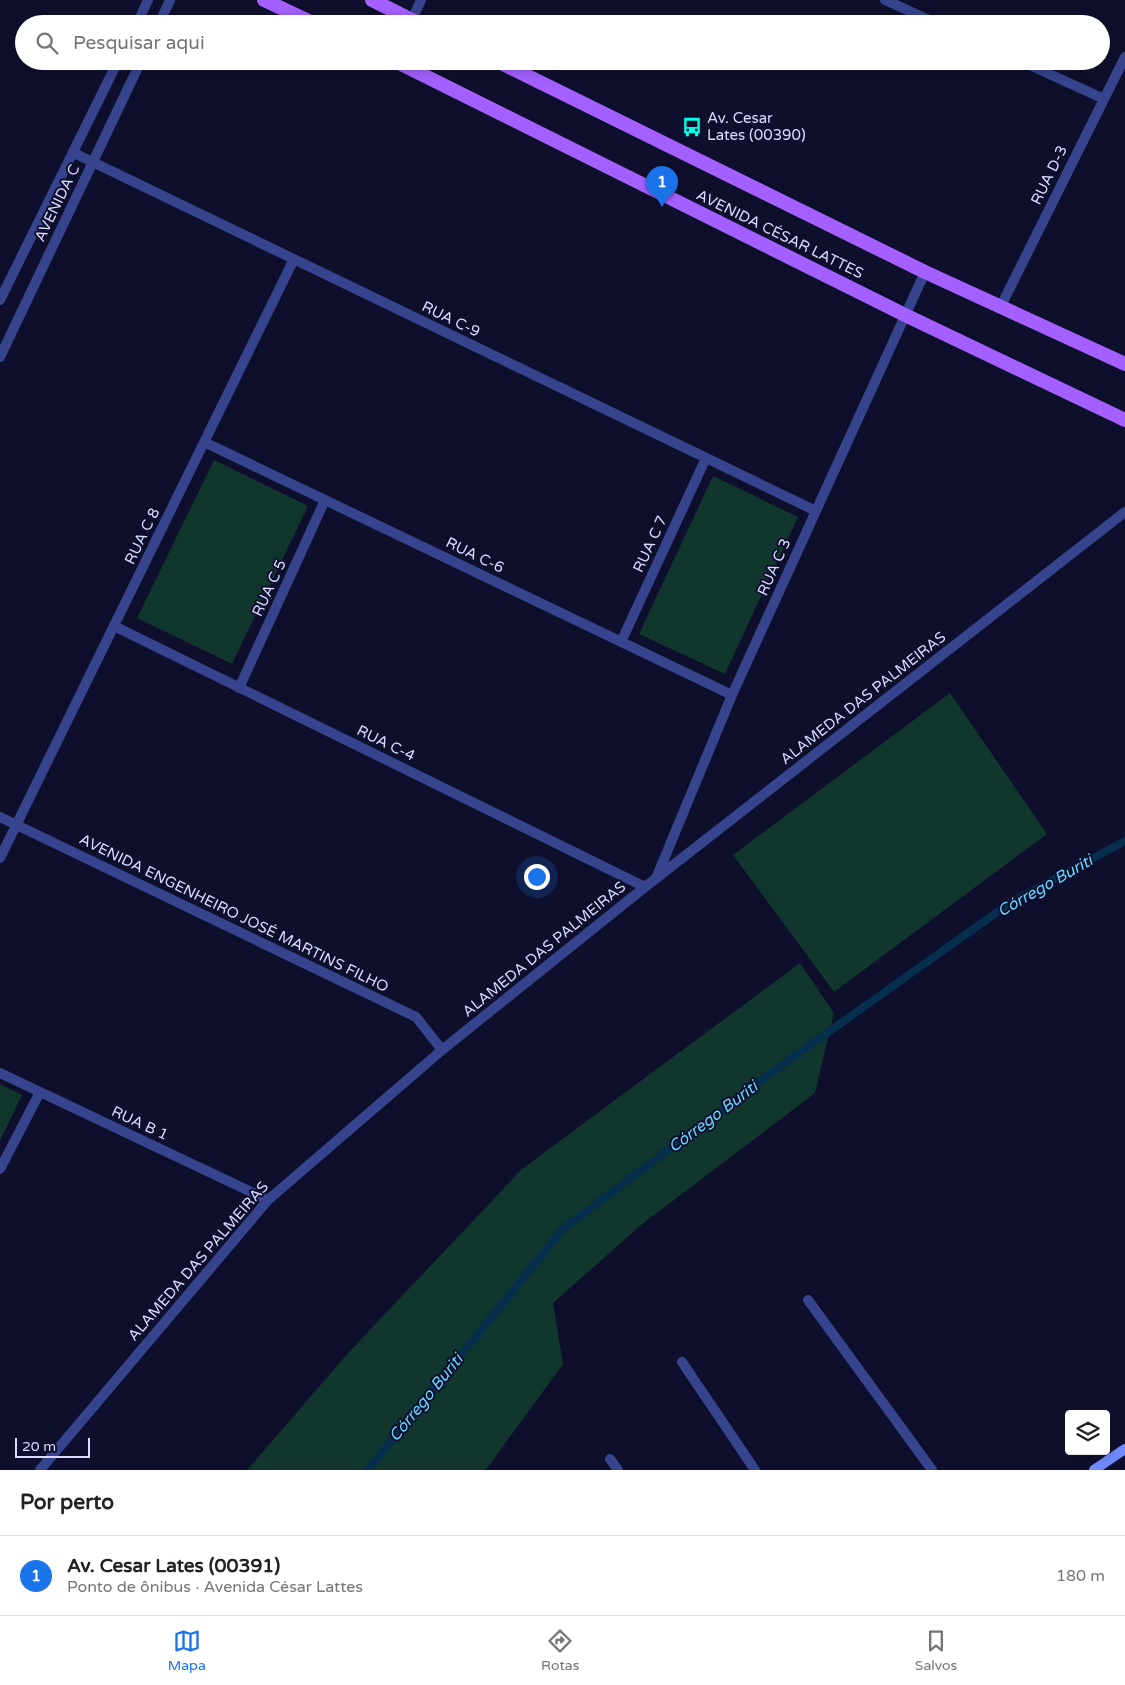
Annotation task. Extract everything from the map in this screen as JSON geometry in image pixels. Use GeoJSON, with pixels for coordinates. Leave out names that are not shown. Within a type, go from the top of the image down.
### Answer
{"type":"FeatureCollection","features":[{"type":"Feature","properties":{"kind":"main road"},"geometry":{"type":"LineString","coordinates":[[264,0],[296,15]]}},
{"type":"Feature","properties":{"kind":"main road"},"geometry":{"type":"LineString","coordinates":[[372,0],[401,15]]}},
{"type":"Feature","properties":{"kind":"main road","name":"AVENIDA CÉSAR LATTES"},"geometry":{"type":"LineString","coordinates":[[413,70],[905,315],[1125,420]]}},
{"type":"Feature","properties":{"kind":"main road","name":"AVENIDA CÉSAR LATTES"},"geometry":{"type":"LineString","coordinates":[[515,70],[925,272],[1125,364]]}},
{"type":"Feature","properties":{"kind":"main road"},"geometry":{"type":"LineString","coordinates":[[1094,1470],[1125,1449]]}},
{"type":"Feature","properties":{"kind":"street"},"geometry":{"type":"LineString","coordinates":[[141,15],[148,0]]}},
{"type":"Feature","properties":{"kind":"street"},"geometry":{"type":"LineString","coordinates":[[163,15],[170,0]]}},
{"type":"Feature","properties":{"kind":"street"},"geometry":{"type":"LineString","coordinates":[[416,15],[421,0]]}},
{"type":"Feature","properties":{"kind":"street"},"geometry":{"type":"LineString","coordinates":[[885,0],[918,15]]}},
{"type":"Feature","properties":{"kind":"street","name":"RUA D-3"},"geometry":{"type":"LineString","coordinates":[[1001,306],[1125,56]]}},
{"type":"Feature","properties":{"kind":"street","name":"AVENIDA C"},"geometry":{"type":"LineString","coordinates":[[0,300],[114,70]]}},
{"type":"Feature","properties":{"kind":"street","name":"AVENIDA C"},"geometry":{"type":"LineString","coordinates":[[0,357],[138,70]]}},
{"type":"Feature","properties":{"kind":"street"},"geometry":{"type":"LineString","coordinates":[[1041,70],[1104,98]]}},
{"type":"Feature","properties":{"kind":"street","name":"RUA C-9"},"geometry":{"type":"LineString","coordinates":[[74,153],[816,511]]}},
{"type":"Feature","properties":{"kind":"street","name":"RUA C 8"},"geometry":{"type":"LineString","coordinates":[[0,858],[294,259]]}},
{"type":"Feature","properties":{"kind":"street","name":"RUA C 3"},"geometry":{"type":"LineString","coordinates":[[656,878],[732,695],[925,272]]}},
{"type":"Feature","properties":{"kind":"street","name":"RUA C-6"},"geometry":{"type":"LineString","coordinates":[[204,442],[732,695]]}},
{"type":"Feature","properties":{"kind":"street","name":"RUA C 7"},"geometry":{"type":"LineString","coordinates":[[621,642],[706,458]]}},
{"type":"Feature","properties":{"kind":"street","name":"RUA C 5"},"geometry":{"type":"LineString","coordinates":[[239,688],[325,500]]}},
{"type":"Feature","properties":{"kind":"street","name":"ALAMEDA DAS PALMEIRAS"},"geometry":{"type":"LineString","coordinates":[[40,1470],[268,1200],[442,1050],[656,878],[1125,512]]}},
{"type":"Feature","properties":{"kind":"street","name":"RUA C-4"},"geometry":{"type":"LineString","coordinates":[[114,626],[645,887]]}},
{"type":"Feature","properties":{"kind":"street","name":"AVENIDA ENGENHEIRO JOSÉ MARTINS FILHO"},"geometry":{"type":"LineString","coordinates":[[0,817],[416,1017],[442,1050]]}},
{"type":"Feature","properties":{"kind":"street","name":"RUA B 1"},"geometry":{"type":"LineString","coordinates":[[0,1073],[268,1200]]}},
{"type":"Feature","properties":{"kind":"street"},"geometry":{"type":"LineString","coordinates":[[0,1169],[40,1092]]}},
{"type":"Feature","properties":{"kind":"street"},"geometry":{"type":"LineString","coordinates":[[808,1300],[932,1470]]}},
{"type":"Feature","properties":{"kind":"street"},"geometry":{"type":"LineString","coordinates":[[682,1362],[754,1470]]}},
{"type":"Feature","properties":{"kind":"street"},"geometry":{"type":"LineString","coordinates":[[610,1459],[618,1470]]}},
{"type":"Feature","properties":{"kind":"green space"},"geometry":{"type":"Polygon","coordinates":[[[214,460],[308,506],[232,664],[137,618],[214,460]]]}},
{"type":"Feature","properties":{"kind":"green space"},"geometry":{"type":"Polygon","coordinates":[[[713,476],[798,517],[725,674],[639,634],[713,476]]]}},
{"type":"Feature","properties":{"kind":"green space"},"geometry":{"type":"Polygon","coordinates":[[[950,693],[1047,834],[834,992],[733,855],[950,693]]]}},
{"type":"Feature","properties":{"kind":"green space"},"geometry":{"type":"Polygon","coordinates":[[[800,963],[834,1013],[815,1093],[641,1225],[553,1303],[563,1364],[488,1467],[484,1470],[247,1470],[349,1352],[522,1169],[800,963]]]}},
{"type":"Feature","properties":{"kind":"green space"},"geometry":{"type":"Polygon","coordinates":[[[0,1084],[22,1095],[0,1141],[0,1084]]]}},
{"type":"Feature","properties":{"kind":"waterway","name":"Córrego Buriti"},"geometry":{"type":"LineString","coordinates":[[368,1470],[563,1229],[775,1070],[1010,903],[1125,841]]}},
{"type":"Feature","properties":{"kind":"place","name":"Av. Cesar Lates (00390)"},"geometry":{"type":"Point","coordinates":[692,127]}},
{"type":"Feature","properties":{"kind":"place","name":"Av. Cesar Lates (00391)"},"geometry":{"type":"Point","coordinates":[662,207]}}]}
